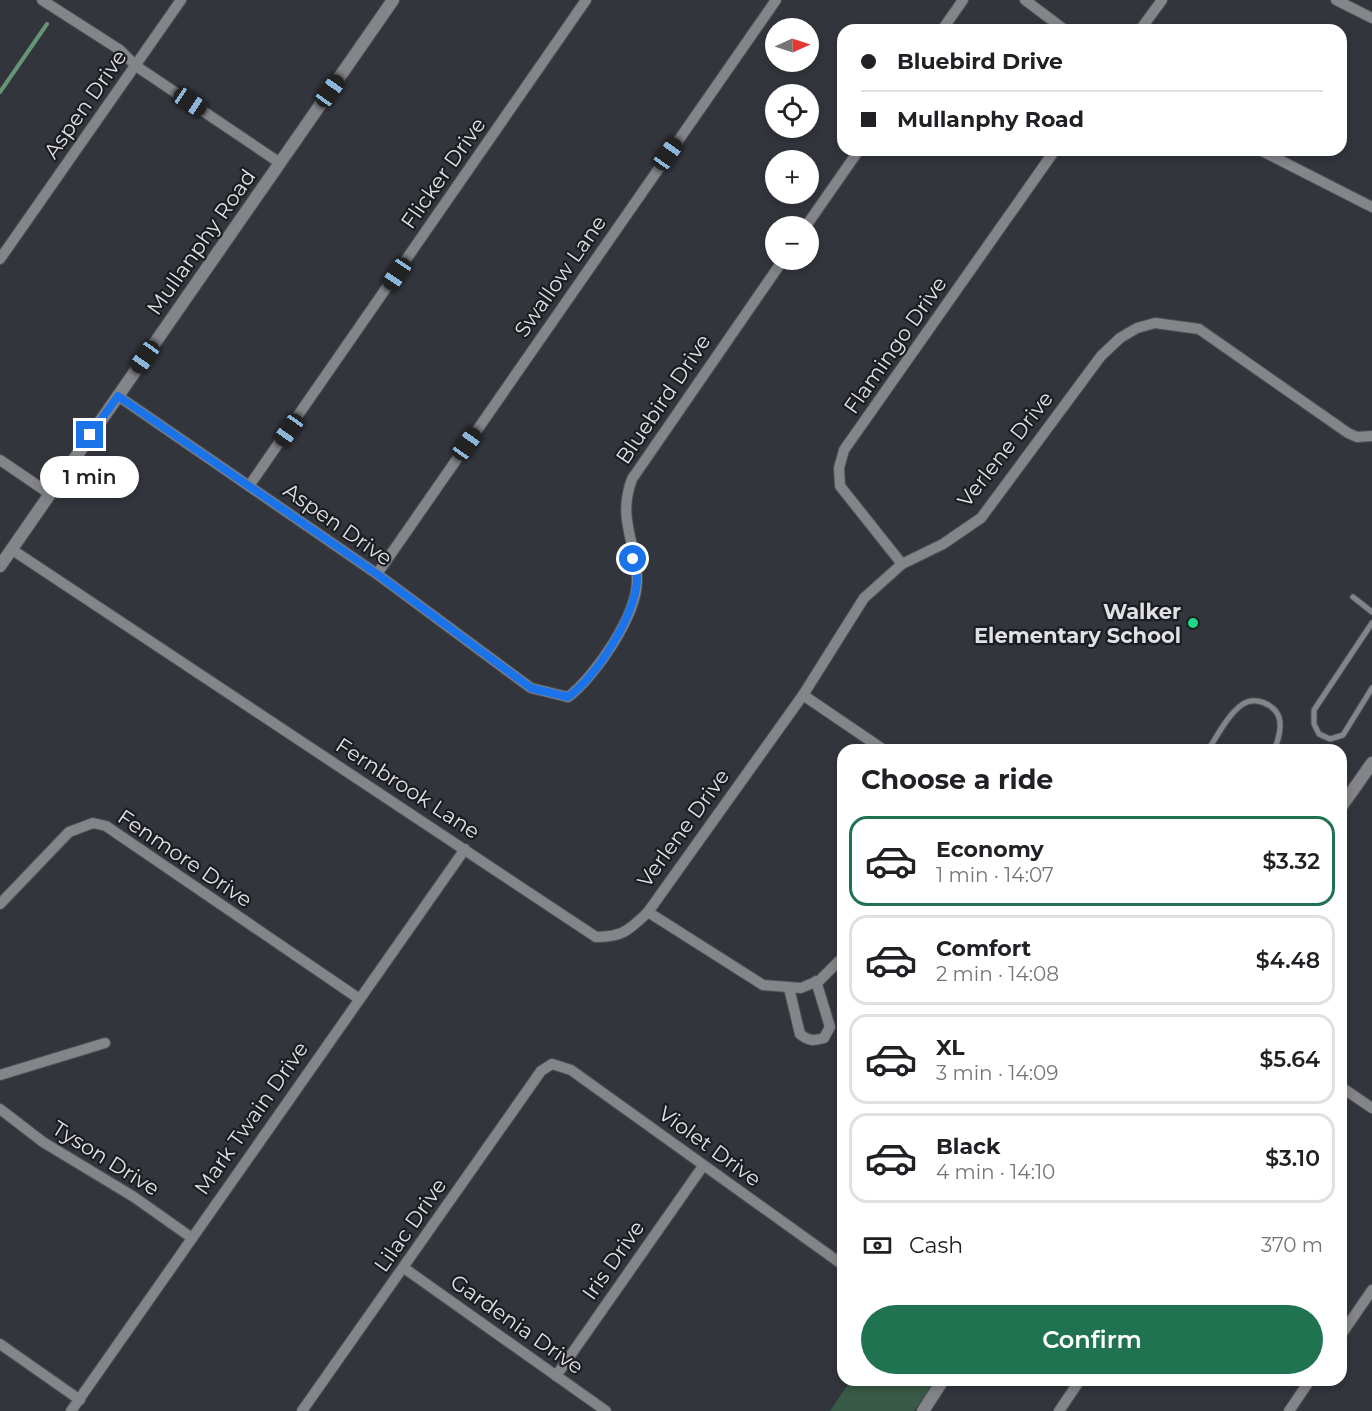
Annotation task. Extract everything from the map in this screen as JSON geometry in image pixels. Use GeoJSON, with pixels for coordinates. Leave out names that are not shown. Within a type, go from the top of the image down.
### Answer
{"type":"FeatureCollection","features":[{"type":"Feature","properties":{"kind":"street"},"geometry":{"type":"LineString","coordinates":[[42,0],[120,50],[136,66],[280,163]]}},
{"type":"Feature","properties":{"kind":"street","name":"Aspen Drive"},"geometry":{"type":"LineString","coordinates":[[0,259],[181,0]]}},
{"type":"Feature","properties":{"kind":"street","name":"Mullanphy Road"},"geometry":{"type":"LineString","coordinates":[[0,566],[393,0]]}},
{"type":"Feature","properties":{"kind":"street","name":"Flicker Drive"},"geometry":{"type":"LineString","coordinates":[[249,486],[586,0]]}},
{"type":"Feature","properties":{"kind":"street","name":"Swallow Lane"},"geometry":{"type":"LineString","coordinates":[[377,574],[776,0]]}},
{"type":"Feature","properties":{"kind":"street"},"geometry":{"type":"LineString","coordinates":[[946,24],[963,0]]}},
{"type":"Feature","properties":{"kind":"street"},"geometry":{"type":"LineString","coordinates":[[1025,0],[1057,24]]}},
{"type":"Feature","properties":{"kind":"street"},"geometry":{"type":"LineString","coordinates":[[1144,24],[1162,0]]}},
{"type":"Feature","properties":{"kind":"street"},"geometry":{"type":"LineString","coordinates":[[1336,0],[1372,18]]}},
{"type":"Feature","properties":{"kind":"street"},"geometry":{"type":"LineString","coordinates":[[813,216],[855,156]]}},
{"type":"Feature","properties":{"kind":"street","name":"Flamingo Drive"},"geometry":{"type":"LineString","coordinates":[[902,564],[840,486],[839,468],[844,450],[1051,156]]}},
{"type":"Feature","properties":{"kind":"street"},"geometry":{"type":"LineString","coordinates":[[1272,156],[1372,207]]}},
{"type":"Feature","properties":{"kind":"street","name":"Bluebird Drive"},"geometry":{"type":"LineString","coordinates":[[568,697],[580,688],[594,670],[629,615],[637,579],[625,519],[625,497],[632,479],[776,270]]}},
{"type":"Feature","properties":{"kind":"street","name":"Verlene Drive"},"geometry":{"type":"LineString","coordinates":[[648,912],[803,695],[864,598],[902,564],[943,544],[981,518],[1101,356],[1120,338],[1137,328],[1155,323],[1199,329],[1348,433],[1357,437],[1372,436]]}},
{"type":"Feature","properties":{"kind":"street","name":"Aspen Drive"},"geometry":{"type":"LineString","coordinates":[[118,396],[377,574],[531,688],[568,697]]}},
{"type":"Feature","properties":{"kind":"street"},"geometry":{"type":"LineString","coordinates":[[0,460],[50,494]]}},
{"type":"Feature","properties":{"kind":"street","name":"Fernbrook Lane"},"geometry":{"type":"LineString","coordinates":[[11,549],[596,937],[614,937],[627,932],[648,912]]}},
{"type":"Feature","properties":{"kind":"street"},"geometry":{"type":"LineString","coordinates":[[803,695],[875,744]]}},
{"type":"Feature","properties":{"kind":"street"},"geometry":{"type":"LineString","coordinates":[[1347,798],[1372,763]]}},
{"type":"Feature","properties":{"kind":"street","name":"Fenmore Drive"},"geometry":{"type":"LineString","coordinates":[[0,904],[69,832],[93,823],[106,826],[358,999]]}},
{"type":"Feature","properties":{"kind":"street","name":"Mark Twain Drive"},"geometry":{"type":"LineString","coordinates":[[72,1411],[465,849]]}},
{"type":"Feature","properties":{"kind":"street"},"geometry":{"type":"LineString","coordinates":[[648,912],[763,985],[801,988],[816,981],[837,965]]}},
{"type":"Feature","properties":{"kind":"street"},"geometry":{"type":"LineString","coordinates":[[789,988],[800,1034],[810,1040],[817,1040],[824,1038],[830,1027],[816,981]]}},
{"type":"Feature","properties":{"kind":"street"},"geometry":{"type":"LineString","coordinates":[[0,1075],[105,1043]]}},
{"type":"Feature","properties":{"kind":"street","name":"Violet Drive"},"geometry":{"type":"LineString","coordinates":[[552,1064],[571,1070],[837,1261]]}},
{"type":"Feature","properties":{"kind":"street","name":"Lilac Drive"},"geometry":{"type":"LineString","coordinates":[[302,1411],[541,1071],[552,1064]]}},
{"type":"Feature","properties":{"kind":"street"},"geometry":{"type":"LineString","coordinates":[[1347,1091],[1372,1108]]}},
{"type":"Feature","properties":{"kind":"street","name":"Tyson Drive"},"geometry":{"type":"LineString","coordinates":[[0,1109],[43,1142],[134,1197],[192,1238]]}},
{"type":"Feature","properties":{"kind":"street","name":"Iris Drive"},"geometry":{"type":"LineString","coordinates":[[556,1376],[703,1166]]}},
{"type":"Feature","properties":{"kind":"street","name":"Gardenia Drive"},"geometry":{"type":"LineString","coordinates":[[404,1268],[606,1411]]}},
{"type":"Feature","properties":{"kind":"street"},"geometry":{"type":"LineString","coordinates":[[1347,1326],[1372,1290]]}},
{"type":"Feature","properties":{"kind":"street"},"geometry":{"type":"LineString","coordinates":[[0,1344],[80,1400]]}},
{"type":"Feature","properties":{"kind":"street"},"geometry":{"type":"LineString","coordinates":[[923,1411],[939,1386]]}},
{"type":"Feature","properties":{"kind":"street"},"geometry":{"type":"LineString","coordinates":[[1059,1411],[1076,1386]]}},
{"type":"Feature","properties":{"kind":"street"},"geometry":{"type":"LineString","coordinates":[[1289,1411],[1306,1386]]}},
{"type":"Feature","properties":{"kind":"lane"},"geometry":{"type":"LineString","coordinates":[[1353,597],[1372,612]]}},
{"type":"Feature","properties":{"kind":"lane"},"geometry":{"type":"LineString","coordinates":[[1372,623],[1314,710],[1314,724],[1319,734],[1330,739],[1342,735],[1372,688]]}},
{"type":"Feature","properties":{"kind":"lane"},"geometry":{"type":"LineString","coordinates":[[1212,744],[1238,709],[1245,703],[1254,701],[1272,708],[1279,717],[1280,728],[1276,744]]}},
{"type":"Feature","properties":{"kind":"green space"},"geometry":{"type":"Polygon","coordinates":[[[847,1386],[932,1386],[914,1411],[830,1411],[847,1386]]]}},
{"type":"Feature","properties":{"kind":"waterway"},"geometry":{"type":"LineString","coordinates":[[0,92],[47,24]]}},
{"type":"Feature","properties":{"kind":"place","name":"Walker Elementary School"},"geometry":{"type":"Point","coordinates":[1193,623]}},
{"type":"Feature","properties":{"kind":"route"},"geometry":{"type":"LineString","coordinates":[[90,435],[118,396],[377,574],[531,688],[568,697],[580,688],[594,670],[629,615],[637,579],[633,559]]}}]}
